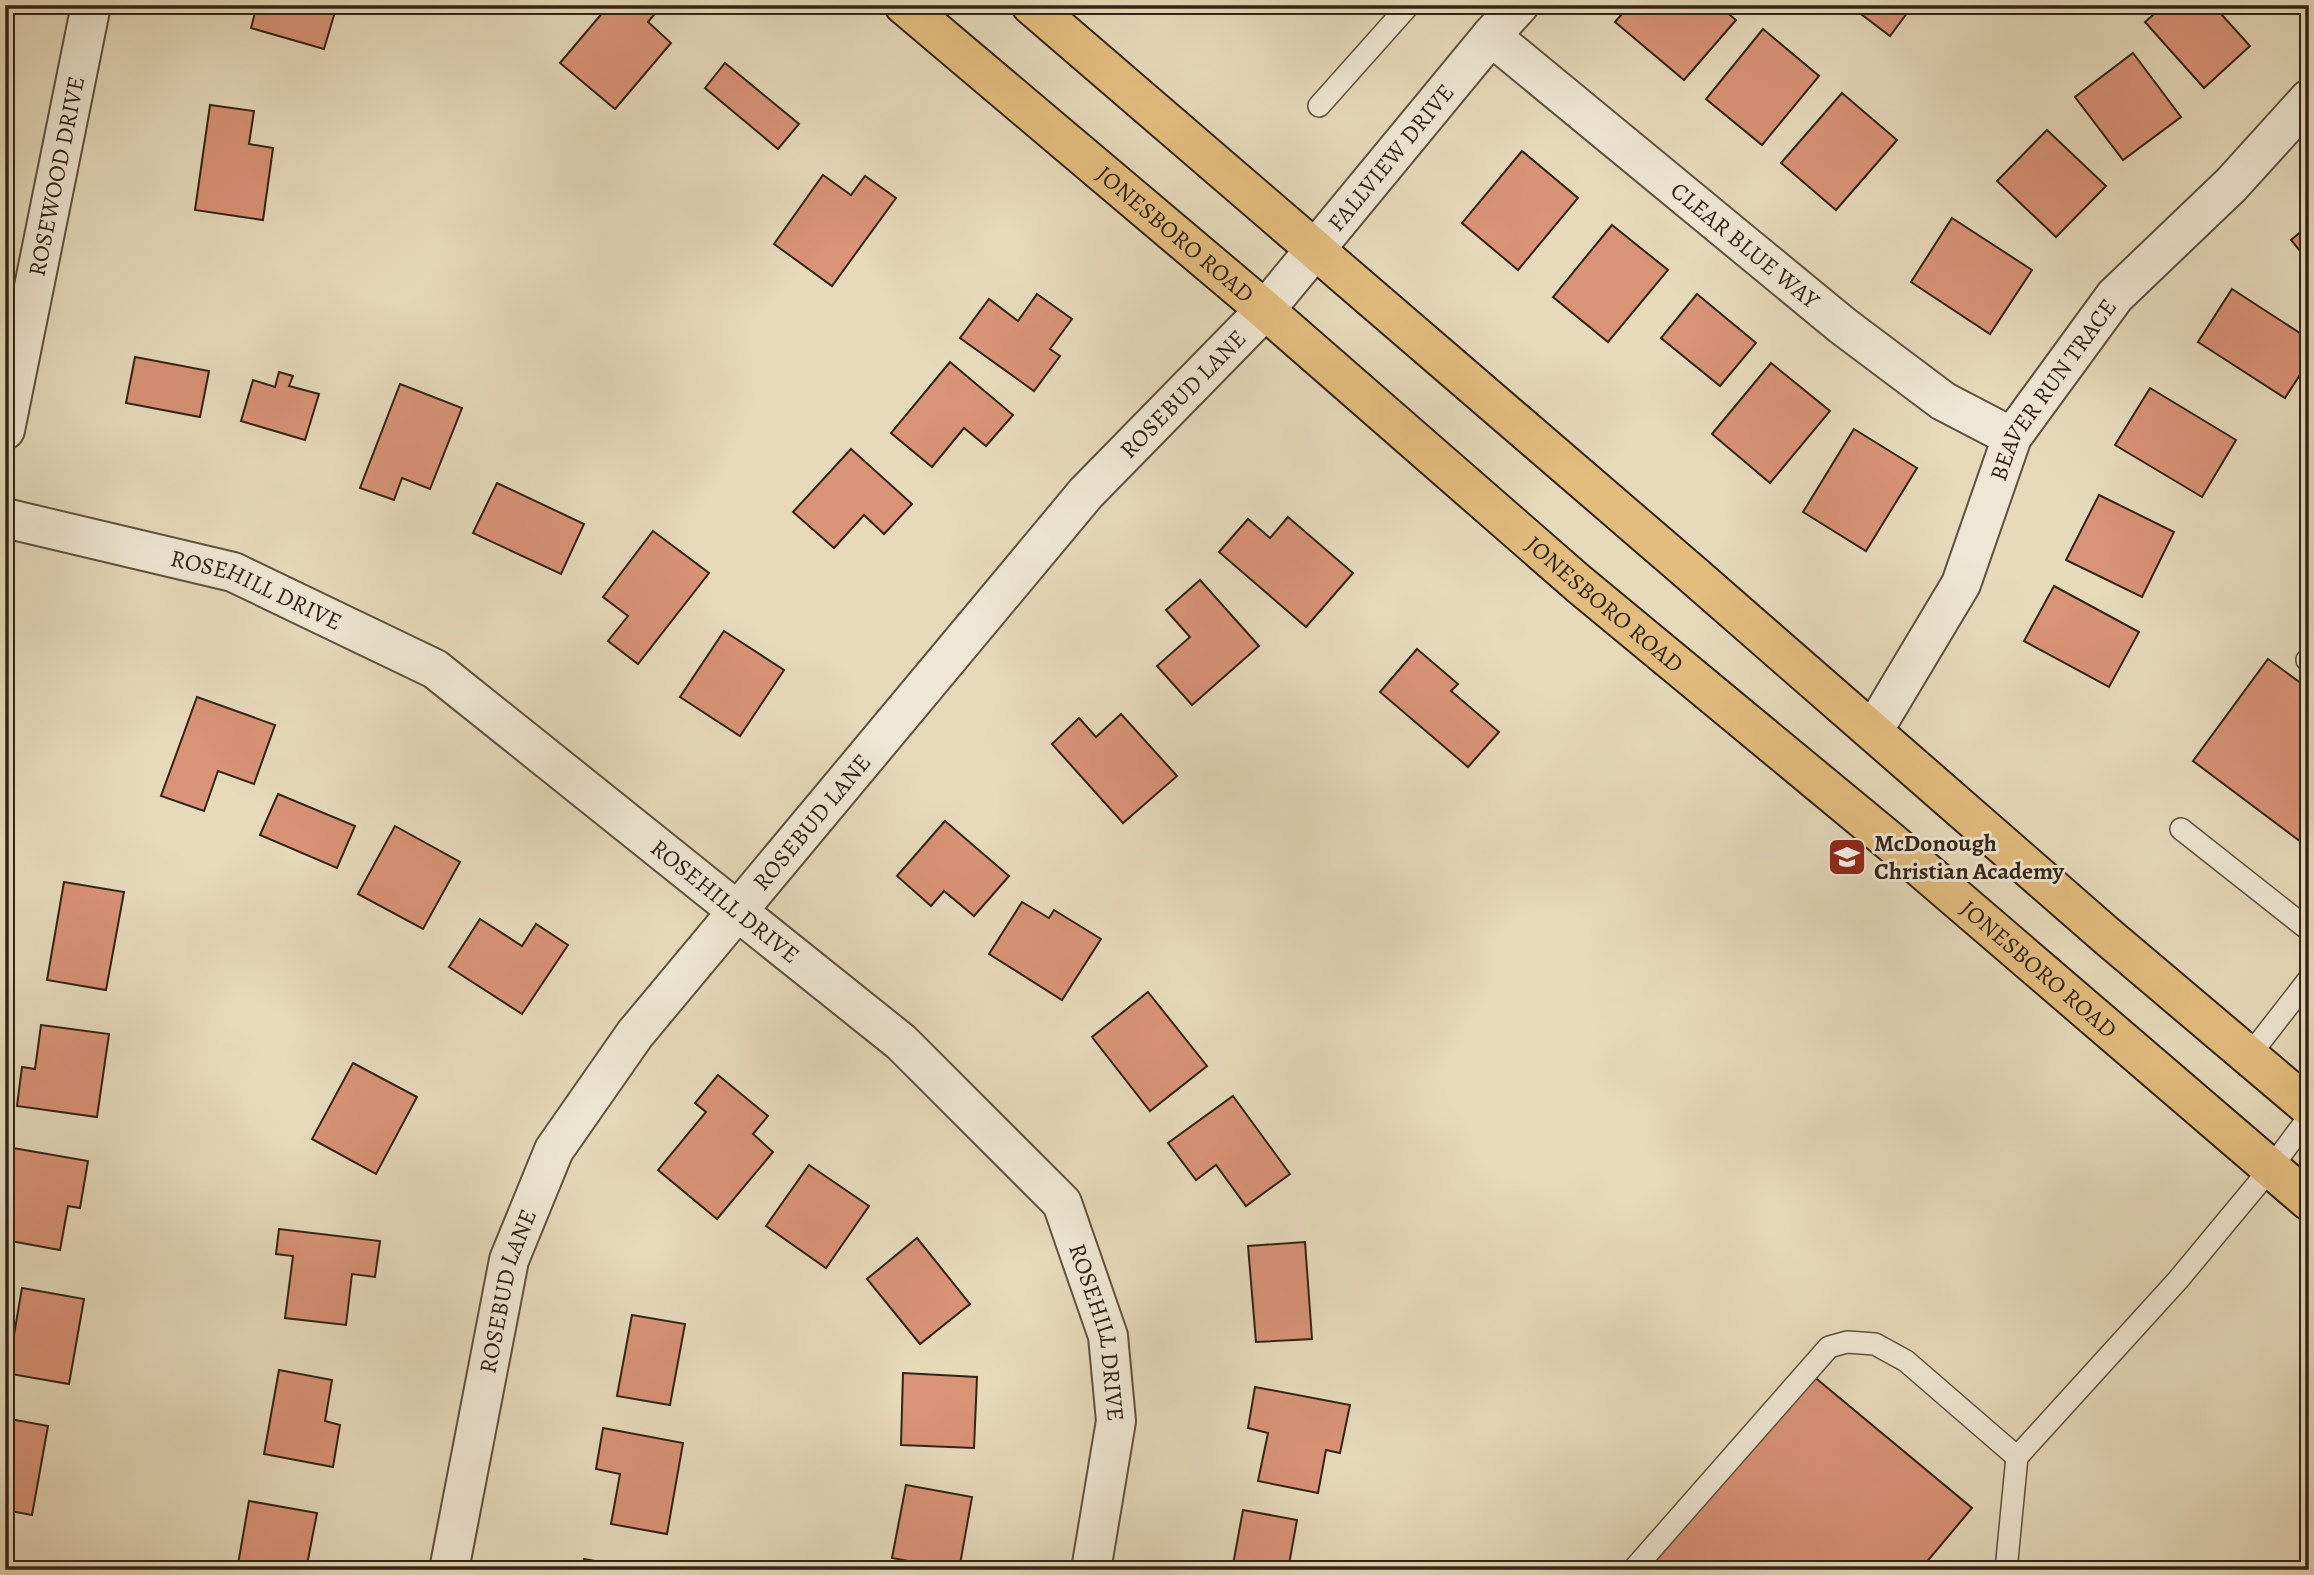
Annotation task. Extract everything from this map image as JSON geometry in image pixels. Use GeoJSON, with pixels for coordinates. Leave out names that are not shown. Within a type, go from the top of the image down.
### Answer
{"type":"FeatureCollection","features":[{"type":"Feature","properties":{"kind":"main road","name":"JONESBORO ROAD"},"geometry":{"type":"LineString","coordinates":[[904,5],[1265,310],[1579,584],[1892,843],[2309,1201]]}},
{"type":"Feature","properties":{"kind":"main road"},"geometry":{"type":"LineString","coordinates":[[1031,5],[2309,1107]]}},
{"type":"Feature","properties":{"kind":"street","name":"ROSEWOOD DRIVE"},"geometry":{"type":"LineString","coordinates":[[5,430],[91,5]]}},
{"type":"Feature","properties":{"kind":"street","name":"FALLVIEW DRIVE"},"geometry":{"type":"LineString","coordinates":[[1265,310],[1519,5]]}},
{"type":"Feature","properties":{"kind":"street","name":"CLEAR BLUE WAY"},"geometry":{"type":"LineString","coordinates":[[1491,36],[1843,326],[1943,401],[2012,437]]}},
{"type":"Feature","properties":{"kind":"street","name":"BEAVER RUN TRACE"},"geometry":{"type":"LineString","coordinates":[[1872,731],[1961,584],[2012,437],[2115,296],[2231,185],[2309,99]]}},
{"type":"Feature","properties":{"kind":"street","name":"ROSEBUD LANE"},"geometry":{"type":"LineString","coordinates":[[449,1570],[509,1260],[554,1150],[635,1034],[1086,493],[1265,310]]}},
{"type":"Feature","properties":{"kind":"street","name":"ROSEHILL DRIVE"},"geometry":{"type":"LineString","coordinates":[[5,518],[233,572],[435,669],[901,1042],[1062,1203],[1108,1336],[1116,1421],[1091,1570]]}},
{"type":"Feature","properties":{"kind":"lane"},"geometry":{"type":"LineString","coordinates":[[1319,106],[1409,5]]}},
{"type":"Feature","properties":{"kind":"lane"},"geometry":{"type":"LineString","coordinates":[[2181,829],[2309,930]]}},
{"type":"Feature","properties":{"kind":"lane"},"geometry":{"type":"LineString","coordinates":[[2249,1056],[2309,979]]}},
{"type":"Feature","properties":{"kind":"lane"},"geometry":{"type":"LineString","coordinates":[[2006,1570],[2017,1457],[2178,1280],[2271,1168],[2309,1117]]}},
{"type":"Feature","properties":{"kind":"lane"},"geometry":{"type":"LineString","coordinates":[[1633,1570],[1829,1347],[1847,1342],[1875,1344],[1906,1361],[2017,1457]]}},
{"type":"Feature","properties":{"kind":"building"},"geometry":{"type":"Polygon","coordinates":[[[257,5],[337,5],[324,49],[251,28],[257,5]]]}},
{"type":"Feature","properties":{"kind":"building"},"geometry":{"type":"Polygon","coordinates":[[[609,5],[662,5],[648,22],[671,43],[615,109],[560,63],[609,5]]]}},
{"type":"Feature","properties":{"kind":"building"},"geometry":{"type":"Polygon","coordinates":[[[1630,5],[1718,5],[1736,20],[1684,80],[1615,22],[1630,5]]]}},
{"type":"Feature","properties":{"kind":"building"},"geometry":{"type":"Polygon","coordinates":[[[1849,5],[1913,5],[1890,36],[1849,5]]]}},
{"type":"Feature","properties":{"kind":"building"},"geometry":{"type":"Polygon","coordinates":[[[2164,5],[2213,5],[2250,46],[2204,88],[2145,22],[2164,5]]]}},
{"type":"Feature","properties":{"kind":"building"},"geometry":{"type":"Polygon","coordinates":[[[1763,29],[1819,76],[1762,145],[1706,99],[1763,29]]]}},
{"type":"Feature","properties":{"kind":"building"},"geometry":{"type":"Polygon","coordinates":[[[2133,53],[2181,117],[2123,160],[2075,97],[2133,53]]]}},
{"type":"Feature","properties":{"kind":"building"},"geometry":{"type":"Polygon","coordinates":[[[725,63],[799,124],[778,149],[705,88],[725,63]]]}},
{"type":"Feature","properties":{"kind":"building"},"geometry":{"type":"Polygon","coordinates":[[[1842,93],[1897,140],[1836,210],[1781,163],[1842,93]]]}},
{"type":"Feature","properties":{"kind":"building"},"geometry":{"type":"Polygon","coordinates":[[[210,105],[254,111],[249,144],[273,148],[263,220],[195,210],[210,105]]]}},
{"type":"Feature","properties":{"kind":"building"},"geometry":{"type":"Polygon","coordinates":[[[2047,130],[2106,186],[2056,237],[1997,181],[2047,130]]]}},
{"type":"Feature","properties":{"kind":"building"},"geometry":{"type":"Polygon","coordinates":[[[1522,151],[1578,198],[1518,270],[1462,223],[1522,151]]]}},
{"type":"Feature","properties":{"kind":"building"},"geometry":{"type":"Polygon","coordinates":[[[823,175],[851,195],[865,176],[896,198],[832,286],[774,244],[823,175]]]}},
{"type":"Feature","properties":{"kind":"building"},"geometry":{"type":"Polygon","coordinates":[[[1952,218],[2032,270],[1990,334],[1911,282],[1952,218]]]}},
{"type":"Feature","properties":{"kind":"building"},"geometry":{"type":"Polygon","coordinates":[[[1612,225],[1668,270],[1608,342],[1553,297],[1612,225]]]}},
{"type":"Feature","properties":{"kind":"building"},"geometry":{"type":"Polygon","coordinates":[[[2309,225],[2309,262],[2291,240],[2309,225]]]}},
{"type":"Feature","properties":{"kind":"building"},"geometry":{"type":"Polygon","coordinates":[[[2232,289],[2309,339],[2309,361],[2285,398],[2198,342],[2232,289]]]}},
{"type":"Feature","properties":{"kind":"building"},"geometry":{"type":"Polygon","coordinates":[[[1037,294],[1072,319],[1050,349],[1060,356],[1034,391],[960,338],[989,299],[1018,321],[1037,294]]]}},
{"type":"Feature","properties":{"kind":"building"},"geometry":{"type":"Polygon","coordinates":[[[1697,294],[1756,343],[1720,386],[1661,338],[1697,294]]]}},
{"type":"Feature","properties":{"kind":"building"},"geometry":{"type":"Polygon","coordinates":[[[135,357],[209,371],[200,417],[126,403],[135,357]]]}},
{"type":"Feature","properties":{"kind":"building"},"geometry":{"type":"Polygon","coordinates":[[[950,362],[1013,415],[986,446],[964,428],[932,467],[891,433],[950,362]]]}},
{"type":"Feature","properties":{"kind":"building"},"geometry":{"type":"Polygon","coordinates":[[[1771,363],[1830,411],[1770,483],[1712,434],[1771,363]]]}},
{"type":"Feature","properties":{"kind":"building"},"geometry":{"type":"Polygon","coordinates":[[[279,372],[293,376],[289,386],[319,394],[305,440],[241,421],[253,380],[275,387],[279,372]]]}},
{"type":"Feature","properties":{"kind":"building"},"geometry":{"type":"Polygon","coordinates":[[[400,384],[462,408],[430,489],[402,478],[394,500],[360,488],[400,384]]]}},
{"type":"Feature","properties":{"kind":"building"},"geometry":{"type":"Polygon","coordinates":[[[2150,388],[2236,440],[2202,497],[2115,445],[2150,388]]]}},
{"type":"Feature","properties":{"kind":"building"},"geometry":{"type":"Polygon","coordinates":[[[1854,429],[1917,468],[1866,551],[1803,512],[1854,429]]]}},
{"type":"Feature","properties":{"kind":"building"},"geometry":{"type":"Polygon","coordinates":[[[851,449],[912,504],[884,534],[864,515],[834,548],[793,512],[851,449]]]}},
{"type":"Feature","properties":{"kind":"building"},"geometry":{"type":"Polygon","coordinates":[[[497,483],[584,524],[561,574],[473,533],[497,483]]]}},
{"type":"Feature","properties":{"kind":"building"},"geometry":{"type":"Polygon","coordinates":[[[2099,495],[2174,532],[2142,597],[2066,560],[2099,495]]]}},
{"type":"Feature","properties":{"kind":"building"},"geometry":{"type":"Polygon","coordinates":[[[1288,517],[1353,573],[1306,627],[1219,552],[1248,519],[1270,538],[1288,517]]]}},
{"type":"Feature","properties":{"kind":"building"},"geometry":{"type":"Polygon","coordinates":[[[653,531],[709,573],[638,664],[608,641],[628,616],[603,597],[653,531]]]}},
{"type":"Feature","properties":{"kind":"building"},"geometry":{"type":"Polygon","coordinates":[[[1200,580],[1259,646],[1192,705],[1157,666],[1190,637],[1166,610],[1200,580]]]}},
{"type":"Feature","properties":{"kind":"building"},"geometry":{"type":"Polygon","coordinates":[[[2054,586],[2139,632],[2109,687],[2024,641],[2054,586]]]}},
{"type":"Feature","properties":{"kind":"building"},"geometry":{"type":"Polygon","coordinates":[[[724,631],[784,670],[740,736],[680,697],[724,631]]]}},
{"type":"Feature","properties":{"kind":"building"},"geometry":{"type":"Polygon","coordinates":[[[1417,649],[1458,684],[1451,691],[1499,732],[1468,767],[1380,692],[1417,649]]]}},
{"type":"Feature","properties":{"kind":"building"},"geometry":{"type":"Polygon","coordinates":[[[2268,659],[2309,689],[2309,848],[2193,761],[2268,659]]]}},
{"type":"Feature","properties":{"kind":"building"},"geometry":{"type":"Polygon","coordinates":[[[197,697],[275,725],[254,784],[218,771],[204,811],[161,796],[197,697]]]}},
{"type":"Feature","properties":{"kind":"building"},"geometry":{"type":"Polygon","coordinates":[[[1121,714],[1177,776],[1123,823],[1052,744],[1079,718],[1096,737],[1121,714]]]}},
{"type":"Feature","properties":{"kind":"building"},"geometry":{"type":"Polygon","coordinates":[[[278,794],[355,826],[337,868],[260,835],[278,794]]]}},
{"type":"Feature","properties":{"kind":"building"},"geometry":{"type":"Polygon","coordinates":[[[945,821],[1009,876],[974,916],[944,891],[931,906],[897,876],[945,821]]]}},
{"type":"Feature","properties":{"kind":"building"},"geometry":{"type":"Polygon","coordinates":[[[395,826],[460,862],[423,929],[358,894],[395,826]]]}},
{"type":"Feature","properties":{"kind":"building"},"geometry":{"type":"Polygon","coordinates":[[[64,882],[124,892],[106,990],[47,980],[64,882]]]}},
{"type":"Feature","properties":{"kind":"building"},"geometry":{"type":"Polygon","coordinates":[[[1022,902],[1049,918],[1054,910],[1101,939],[1062,1000],[989,954],[1022,902]]]}},
{"type":"Feature","properties":{"kind":"building"},"geometry":{"type":"Polygon","coordinates":[[[480,919],[522,946],[536,924],[568,945],[522,1014],[449,967],[480,919]]]}},
{"type":"Feature","properties":{"kind":"building"},"geometry":{"type":"Polygon","coordinates":[[[1148,992],[1207,1066],[1150,1111],[1092,1037],[1148,992]]]}},
{"type":"Feature","properties":{"kind":"building"},"geometry":{"type":"Polygon","coordinates":[[[41,1025],[109,1034],[97,1117],[17,1106],[22,1067],[35,1069],[41,1025]]]}},
{"type":"Feature","properties":{"kind":"building"},"geometry":{"type":"Polygon","coordinates":[[[353,1063],[417,1097],[376,1174],[312,1139],[353,1063]]]}},
{"type":"Feature","properties":{"kind":"building"},"geometry":{"type":"Polygon","coordinates":[[[718,1075],[768,1116],[753,1134],[773,1152],[717,1219],[658,1170],[706,1112],[695,1103],[718,1075]]]}},
{"type":"Feature","properties":{"kind":"building"},"geometry":{"type":"Polygon","coordinates":[[[1233,1096],[1290,1174],[1246,1206],[1216,1165],[1196,1180],[1168,1143],[1233,1096]]]}},
{"type":"Feature","properties":{"kind":"building"},"geometry":{"type":"Polygon","coordinates":[[[13,1148],[88,1161],[80,1208],[68,1206],[60,1250],[5,1240],[5,1190],[13,1148]]]}},
{"type":"Feature","properties":{"kind":"building"},"geometry":{"type":"Polygon","coordinates":[[[809,1165],[869,1206],[826,1268],[766,1226],[809,1165]]]}},
{"type":"Feature","properties":{"kind":"building"},"geometry":{"type":"Polygon","coordinates":[[[279,1229],[380,1241],[375,1277],[352,1274],[346,1325],[285,1318],[293,1256],[276,1254],[279,1229]]]}},
{"type":"Feature","properties":{"kind":"building"},"geometry":{"type":"Polygon","coordinates":[[[917,1238],[970,1304],[920,1344],[867,1279],[917,1238]]]}},
{"type":"Feature","properties":{"kind":"building"},"geometry":{"type":"Polygon","coordinates":[[[1305,1242],[1312,1339],[1256,1342],[1248,1246],[1305,1242]]]}},
{"type":"Feature","properties":{"kind":"building"},"geometry":{"type":"Polygon","coordinates":[[[22,1288],[84,1299],[69,1384],[5,1373],[5,1333],[14,1335],[22,1288]]]}},
{"type":"Feature","properties":{"kind":"building"},"geometry":{"type":"Polygon","coordinates":[[[632,1315],[685,1324],[670,1405],[617,1396],[632,1315]]]}},
{"type":"Feature","properties":{"kind":"building"},"geometry":{"type":"Polygon","coordinates":[[[279,1370],[332,1380],[325,1421],[340,1425],[333,1467],[264,1454],[279,1370]]]}},
{"type":"Feature","properties":{"kind":"building"},"geometry":{"type":"Polygon","coordinates":[[[903,1373],[977,1377],[974,1448],[901,1445],[903,1373]]]}},
{"type":"Feature","properties":{"kind":"building"},"geometry":{"type":"Polygon","coordinates":[[[1812,1375],[1972,1508],[1920,1570],[1648,1570],[1812,1375]]]}},
{"type":"Feature","properties":{"kind":"building"},"geometry":{"type":"Polygon","coordinates":[[[1255,1387],[1350,1405],[1340,1453],[1326,1450],[1318,1493],[1258,1481],[1268,1433],[1248,1428],[1255,1387]]]}},
{"type":"Feature","properties":{"kind":"building"},"geometry":{"type":"Polygon","coordinates":[[[5,1418],[48,1426],[32,1515],[5,1510],[5,1418]]]}},
{"type":"Feature","properties":{"kind":"building"},"geometry":{"type":"Polygon","coordinates":[[[603,1428],[683,1443],[667,1534],[611,1524],[620,1474],[596,1469],[603,1428]]]}},
{"type":"Feature","properties":{"kind":"building"},"geometry":{"type":"Polygon","coordinates":[[[906,1485],[972,1497],[959,1570],[913,1570],[914,1562],[892,1558],[906,1485]]]}},
{"type":"Feature","properties":{"kind":"building"},"geometry":{"type":"Polygon","coordinates":[[[249,1501],[317,1513],[306,1570],[237,1570],[249,1501]]]}},
{"type":"Feature","properties":{"kind":"building"},"geometry":{"type":"Polygon","coordinates":[[[1243,1510],[1297,1520],[1288,1570],[1232,1570],[1243,1510]]]}},
{"type":"Feature","properties":{"kind":"building"},"geometry":{"type":"Polygon","coordinates":[[[584,1559],[640,1569],[640,1570],[582,1570],[584,1559]]]}},
{"type":"Feature","properties":{"kind":"place","name":"McDonough Christian Academy"},"geometry":{"type":"Point","coordinates":[1847,857]}}]}
